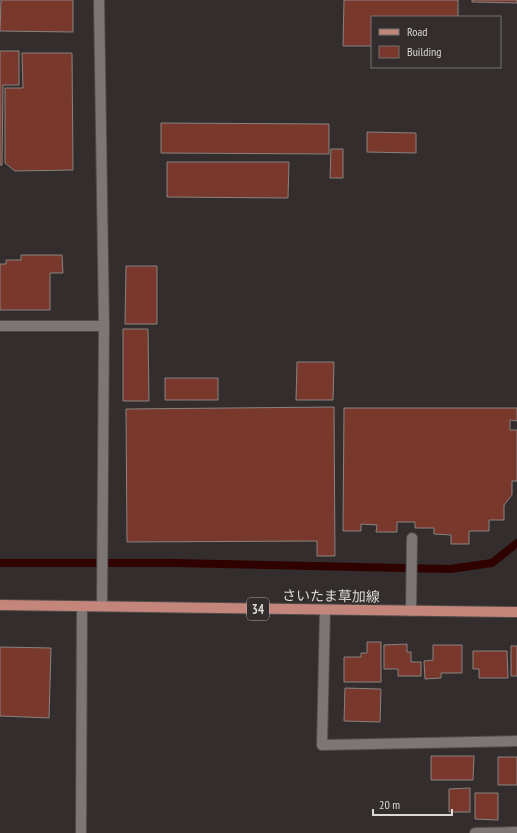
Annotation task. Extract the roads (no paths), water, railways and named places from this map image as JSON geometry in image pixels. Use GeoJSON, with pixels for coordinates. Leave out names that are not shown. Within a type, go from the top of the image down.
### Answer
{"type":"FeatureCollection","features":[{"type":"Feature","properties":{"kind":"main road","name":"さいたま草加線"},"geometry":{"type":"LineString","coordinates":[[0,605],[517,612]]}},
{"type":"Feature","properties":{"kind":"street"},"geometry":{"type":"LineString","coordinates":[[99,0],[104,326],[102,606]]}},
{"type":"Feature","properties":{"kind":"street"},"geometry":{"type":"LineString","coordinates":[[0,326],[104,326]]}},
{"type":"Feature","properties":{"kind":"street"},"geometry":{"type":"LineString","coordinates":[[411,611],[412,538]]}},
{"type":"Feature","properties":{"kind":"street"},"geometry":{"type":"LineString","coordinates":[[81,833],[82,607]]}},
{"type":"Feature","properties":{"kind":"street"},"geometry":{"type":"LineString","coordinates":[[325,610],[322,745],[517,741]]}},
{"type":"Feature","properties":{"kind":"street"},"geometry":{"type":"LineString","coordinates":[[475,833],[517,832]]}},
{"type":"Feature","properties":{"kind":"waterway"},"geometry":{"type":"LineString","coordinates":[[0,563],[175,563],[450,569],[492,563],[517,543]]}}]}
